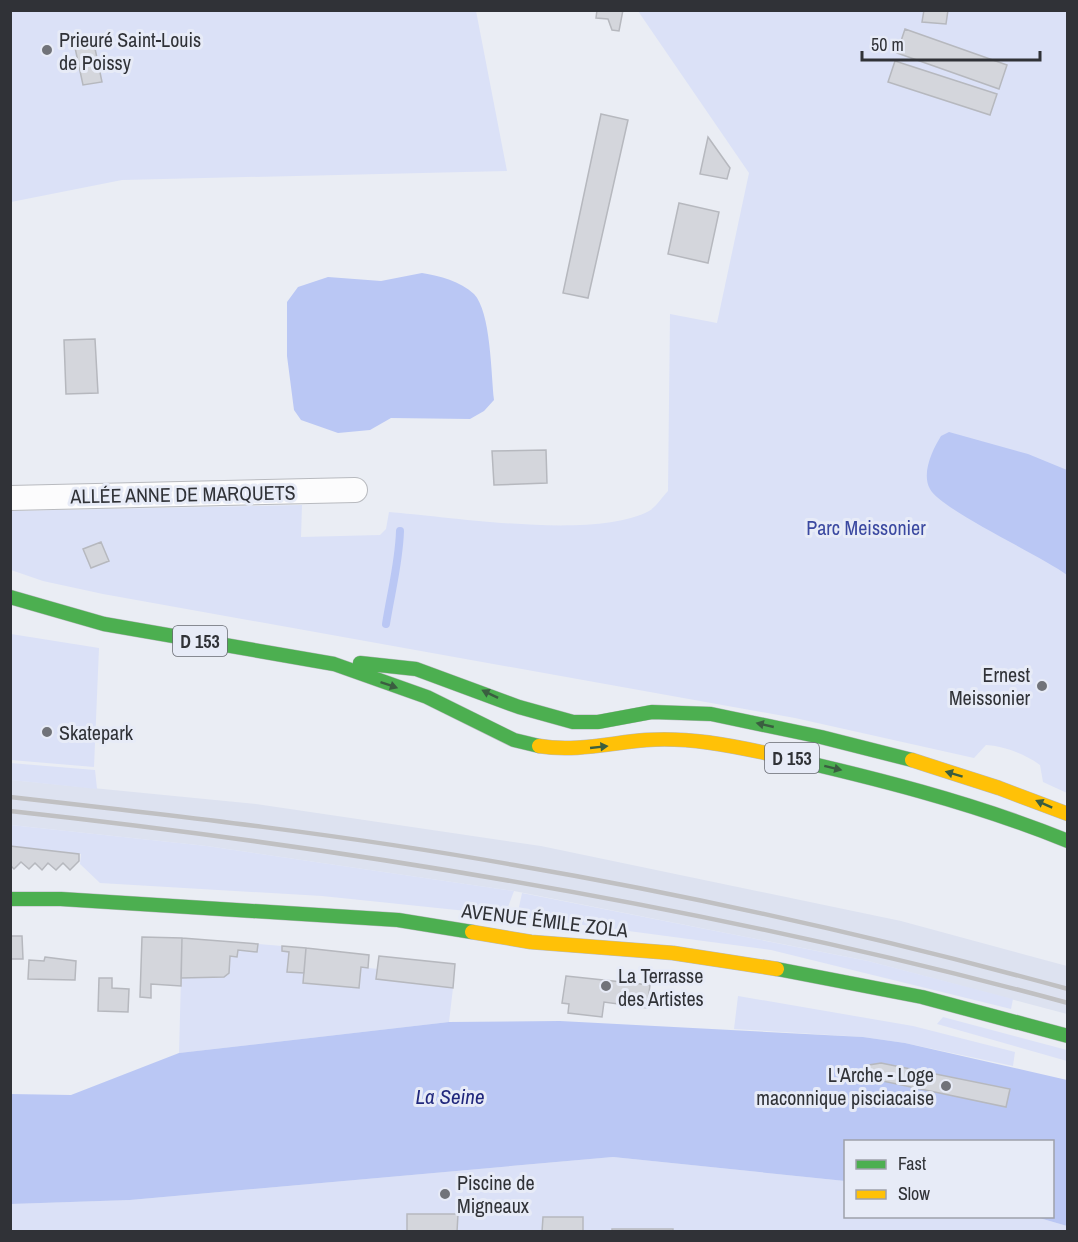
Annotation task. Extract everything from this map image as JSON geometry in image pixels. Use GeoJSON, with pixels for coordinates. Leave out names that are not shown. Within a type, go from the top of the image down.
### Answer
{"type":"FeatureCollection","features":[{"type":"Feature","properties":{"kind":"main road","name":"D 153"},"geometry":{"type":"LineString","coordinates":[[10,597],[105,624],[334,664],[427,697],[514,740],[541,747],[572,749],[647,740],[699,741],[730,745],[886,781],[1003,817],[1068,841]]}},
{"type":"Feature","properties":{"kind":"main road","name":"D 153"},"geometry":{"type":"LineString","coordinates":[[334,664],[388,662],[447,676],[514,706],[575,723],[598,722],[641,713],[687,712],[730,717],[895,756],[1034,800],[1068,814]]}},
{"type":"Feature","properties":{"kind":"main road","name":"AVENUE ÉMILE ZOLA"},"geometry":{"type":"LineString","coordinates":[[10,899],[73,900],[398,920],[531,942],[673,953],[806,973],[922,997],[1068,1036]]}},
{"type":"Feature","properties":{"kind":"street","name":"ALLÉE ANNE DE MARQUETS"},"geometry":{"type":"LineString","coordinates":[[10,498],[356,490]]}},
{"type":"Feature","properties":{"kind":"street"},"geometry":{"type":"LineString","coordinates":[[10,612],[66,613]]}},
{"type":"Feature","properties":{"kind":"shaded area"},"geometry":{"type":"Polygon","coordinates":[[[11,780],[256,804],[541,846],[901,921],[1067,966],[1067,1014],[868,961],[514,891],[207,846],[11,825],[11,780]]]}},
{"type":"Feature","properties":{"kind":"green space"},"geometry":{"type":"Polygon","coordinates":[[[11,11],[476,11],[507,171],[122,180],[11,202],[11,11]],[[93,40],[74,43],[83,85],[101,82],[93,40]]]}},
{"type":"Feature","properties":{"kind":"green space","name":"Parc Meissonier"},"geometry":{"type":"Polygon","coordinates":[[[638,11],[1067,11],[1067,793],[1043,782],[1040,765],[1021,754],[1000,747],[986,745],[974,758],[795,718],[103,594],[43,581],[11,570],[10,511],[302,505],[301,537],[380,535],[386,529],[389,512],[485,522],[560,525],[625,520],[654,507],[668,491],[670,314],[717,323],[749,173],[638,11]]]}},
{"type":"Feature","properties":{"kind":"green space"},"geometry":{"type":"Polygon","coordinates":[[[11,634],[99,648],[94,767],[11,760],[11,634]]]}},
{"type":"Feature","properties":{"kind":"green space"},"geometry":{"type":"Polygon","coordinates":[[[10,763],[95,770],[97,789],[11,780],[10,763]]]}},
{"type":"Feature","properties":{"kind":"green space"},"geometry":{"type":"Polygon","coordinates":[[[11,825],[207,846],[514,891],[505,915],[322,896],[100,883],[80,864],[81,854],[11,846],[11,825]]]}},
{"type":"Feature","properties":{"kind":"green space"},"geometry":{"type":"Polygon","coordinates":[[[522,893],[868,961],[1013,999],[1011,1009],[771,950],[523,917],[519,907],[522,893]]]}},
{"type":"Feature","properties":{"kind":"green space"},"geometry":{"type":"Polygon","coordinates":[[[258,944],[282,946],[282,951],[289,952],[287,972],[304,973],[304,983],[359,988],[361,967],[378,969],[377,979],[453,988],[449,1022],[179,1053],[181,978],[224,977],[229,973],[230,956],[237,957],[238,950],[257,951],[258,944]]]}},
{"type":"Feature","properties":{"kind":"green space"},"geometry":{"type":"Polygon","coordinates":[[[738,996],[913,1026],[1015,1052],[1013,1066],[905,1043],[863,1037],[734,1029],[738,996]]]}},
{"type":"Feature","properties":{"kind":"green space"},"geometry":{"type":"Polygon","coordinates":[[[943,1017],[1067,1050],[1067,1061],[937,1024],[943,1017]]]}},
{"type":"Feature","properties":{"kind":"green space","name":"Piscine de Migneaux"},"geometry":{"type":"Polygon","coordinates":[[[613,1157],[844,1181],[844,1218],[1039,1218],[1067,1226],[1068,1231],[11,1232],[10,1204],[130,1200],[613,1157]]]}},
{"type":"Feature","properties":{"kind":"water"},"geometry":{"type":"Polygon","coordinates":[[[422,273],[456,282],[474,294],[480,303],[487,329],[494,400],[484,411],[470,419],[391,418],[370,430],[338,433],[301,420],[294,410],[287,356],[287,302],[298,287],[328,277],[381,281],[422,273]]]}},
{"type":"Feature","properties":{"kind":"water"},"geometry":{"type":"Polygon","coordinates":[[[949,432],[1028,454],[1067,470],[1067,575],[953,509],[930,489],[927,476],[929,461],[941,436],[949,432]]]}},
{"type":"Feature","properties":{"kind":"water","name":"La Seine"},"geometry":{"type":"Polygon","coordinates":[[[560,1021],[863,1037],[905,1043],[1067,1080],[1067,1226],[1039,1218],[1054,1218],[1054,1140],[844,1140],[844,1181],[613,1157],[130,1200],[11,1204],[10,1094],[71,1095],[179,1053],[449,1022],[560,1021]]]}},
{"type":"Feature","properties":{"kind":"building"},"geometry":{"type":"Polygon","coordinates":[[[597,10],[623,10],[619,31],[612,30],[608,19],[596,18],[597,10]]]}},
{"type":"Feature","properties":{"kind":"building"},"geometry":{"type":"Polygon","coordinates":[[[924,10],[948,10],[946,24],[922,22],[924,10]]]}},
{"type":"Feature","properties":{"kind":"building"},"geometry":{"type":"Polygon","coordinates":[[[905,29],[1007,65],[999,89],[897,53],[905,29]]]}},
{"type":"Feature","properties":{"kind":"building"},"geometry":{"type":"Polygon","coordinates":[[[93,39],[102,82],[83,85],[74,43],[93,39]]]}},
{"type":"Feature","properties":{"kind":"building"},"geometry":{"type":"Polygon","coordinates":[[[895,61],[997,94],[990,115],[888,82],[895,61]]]}},
{"type":"Feature","properties":{"kind":"building"},"geometry":{"type":"Polygon","coordinates":[[[601,114],[628,120],[588,298],[563,293],[601,114]]]}},
{"type":"Feature","properties":{"kind":"building"},"geometry":{"type":"Polygon","coordinates":[[[708,137],[730,168],[727,179],[700,174],[708,137]]]}},
{"type":"Feature","properties":{"kind":"building"},"geometry":{"type":"Polygon","coordinates":[[[679,203],[719,212],[708,263],[668,254],[679,203]]]}},
{"type":"Feature","properties":{"kind":"building"},"geometry":{"type":"Polygon","coordinates":[[[95,339],[98,393],[66,394],[64,340],[95,339]]]}},
{"type":"Feature","properties":{"kind":"building"},"geometry":{"type":"Polygon","coordinates":[[[546,450],[547,483],[494,485],[492,451],[546,450]]]}},
{"type":"Feature","properties":{"kind":"building"},"geometry":{"type":"Polygon","coordinates":[[[101,542],[109,561],[91,568],[83,549],[101,542]]]}},
{"type":"Feature","properties":{"kind":"building"},"geometry":{"type":"Polygon","coordinates":[[[10,846],[79,854],[79,861],[70,870],[63,863],[56,870],[48,863],[42,870],[35,863],[29,869],[21,862],[14,869],[10,865],[10,846]]]}},
{"type":"Feature","properties":{"kind":"building"},"geometry":{"type":"Polygon","coordinates":[[[10,936],[22,936],[23,959],[10,959],[10,936]]]}},
{"type":"Feature","properties":{"kind":"building"},"geometry":{"type":"Polygon","coordinates":[[[142,937],[182,938],[181,986],[151,984],[151,998],[140,997],[142,937]]]}},
{"type":"Feature","properties":{"kind":"building"},"geometry":{"type":"Polygon","coordinates":[[[182,938],[258,944],[257,952],[238,950],[237,957],[230,956],[229,973],[224,977],[181,978],[182,938]]]}},
{"type":"Feature","properties":{"kind":"building"},"geometry":{"type":"Polygon","coordinates":[[[282,946],[306,948],[304,973],[287,972],[289,952],[282,951],[282,946]]]}},
{"type":"Feature","properties":{"kind":"building"},"geometry":{"type":"Polygon","coordinates":[[[306,948],[369,955],[368,968],[361,967],[359,988],[303,983],[306,948]]]}},
{"type":"Feature","properties":{"kind":"building"},"geometry":{"type":"Polygon","coordinates":[[[379,956],[455,964],[453,988],[376,979],[379,956]]]}},
{"type":"Feature","properties":{"kind":"building"},"geometry":{"type":"Polygon","coordinates":[[[45,957],[76,961],[75,980],[28,979],[29,960],[44,961],[45,957]]]}},
{"type":"Feature","properties":{"kind":"building"},"geometry":{"type":"Polygon","coordinates":[[[566,976],[650,985],[647,1008],[604,1002],[602,1017],[568,1013],[569,1004],[562,1003],[566,976]]]}},
{"type":"Feature","properties":{"kind":"building"},"geometry":{"type":"Polygon","coordinates":[[[99,978],[112,978],[112,988],[129,989],[128,1012],[98,1011],[99,978]]]}},
{"type":"Feature","properties":{"kind":"building","name":"L'Arche - Loge maconnique pisciacaise"},"geometry":{"type":"Polygon","coordinates":[[[881,1063],[1010,1089],[1006,1107],[868,1078],[869,1065],[881,1063]]]}},
{"type":"Feature","properties":{"kind":"building","name":"Piscine de Migneaux"},"geometry":{"type":"Polygon","coordinates":[[[407,1214],[458,1214],[457,1232],[407,1232],[407,1214]]]}},
{"type":"Feature","properties":{"kind":"building","name":"Piscine de Migneaux"},"geometry":{"type":"Polygon","coordinates":[[[543,1217],[583,1217],[583,1232],[542,1232],[543,1217]]]}},
{"type":"Feature","properties":{"kind":"building"},"geometry":{"type":"Polygon","coordinates":[[[612,1229],[673,1229],[673,1232],[612,1232],[612,1229]]]}},
{"type":"Feature","properties":{"kind":"waterway"},"geometry":{"type":"LineString","coordinates":[[386,624],[400,531]]}},
{"type":"Feature","properties":{"kind":"railway"},"geometry":{"type":"LineString","coordinates":[[10,797],[326,835],[584,877],[792,920],[1068,989]]}},
{"type":"Feature","properties":{"kind":"railway"},"geometry":{"type":"LineString","coordinates":[[10,811],[277,844],[543,886],[806,939],[938,969],[1068,1003]]}},
{"type":"Feature","properties":{"kind":"traffic: fast"},"geometry":{"type":"LineString","coordinates":[[10,597],[104,624],[334,664],[427,697],[514,740],[539,746]]}},
{"type":"Feature","properties":{"kind":"traffic: fast"},"geometry":{"type":"LineString","coordinates":[[360,663],[416,669],[519,707],[573,722],[598,722],[652,712],[711,714],[821,737],[912,760]]}},
{"type":"Feature","properties":{"kind":"traffic: fast"},"geometry":{"type":"LineString","coordinates":[[770,754],[958,802],[1068,841]]}},
{"type":"Feature","properties":{"kind":"traffic: fast"},"geometry":{"type":"LineString","coordinates":[[10,899],[61,899],[398,920],[472,932]]}},
{"type":"Feature","properties":{"kind":"traffic: fast"},"geometry":{"type":"LineString","coordinates":[[777,969],[922,997],[1068,1036]]}},
{"type":"Feature","properties":{"kind":"traffic: slow"},"geometry":{"type":"LineString","coordinates":[[539,746],[579,748],[662,739],[724,745],[770,754]]}},
{"type":"Feature","properties":{"kind":"traffic: slow"},"geometry":{"type":"LineString","coordinates":[[912,760],[999,788],[1068,814]]}},
{"type":"Feature","properties":{"kind":"traffic: slow"},"geometry":{"type":"LineString","coordinates":[[472,932],[531,942],[673,953],[777,969]]}},
{"type":"Feature","properties":{"kind":"place","name":"Prieuré Saint-Louis de Poissy"},"geometry":{"type":"Point","coordinates":[47,50]}},
{"type":"Feature","properties":{"kind":"place","name":"Ernest Meissonier"},"geometry":{"type":"Point","coordinates":[1042,686]}},
{"type":"Feature","properties":{"kind":"place","name":"Skatepark"},"geometry":{"type":"Point","coordinates":[47,732]}},
{"type":"Feature","properties":{"kind":"place","name":"La Terrasse des Artistes"},"geometry":{"type":"Point","coordinates":[606,986]}},
{"type":"Feature","properties":{"kind":"place","name":"L'Arche - Loge maconnique pisciacaise"},"geometry":{"type":"Point","coordinates":[946,1086]}},
{"type":"Feature","properties":{"kind":"place","name":"Piscine de Migneaux"},"geometry":{"type":"Point","coordinates":[445,1194]}}]}
